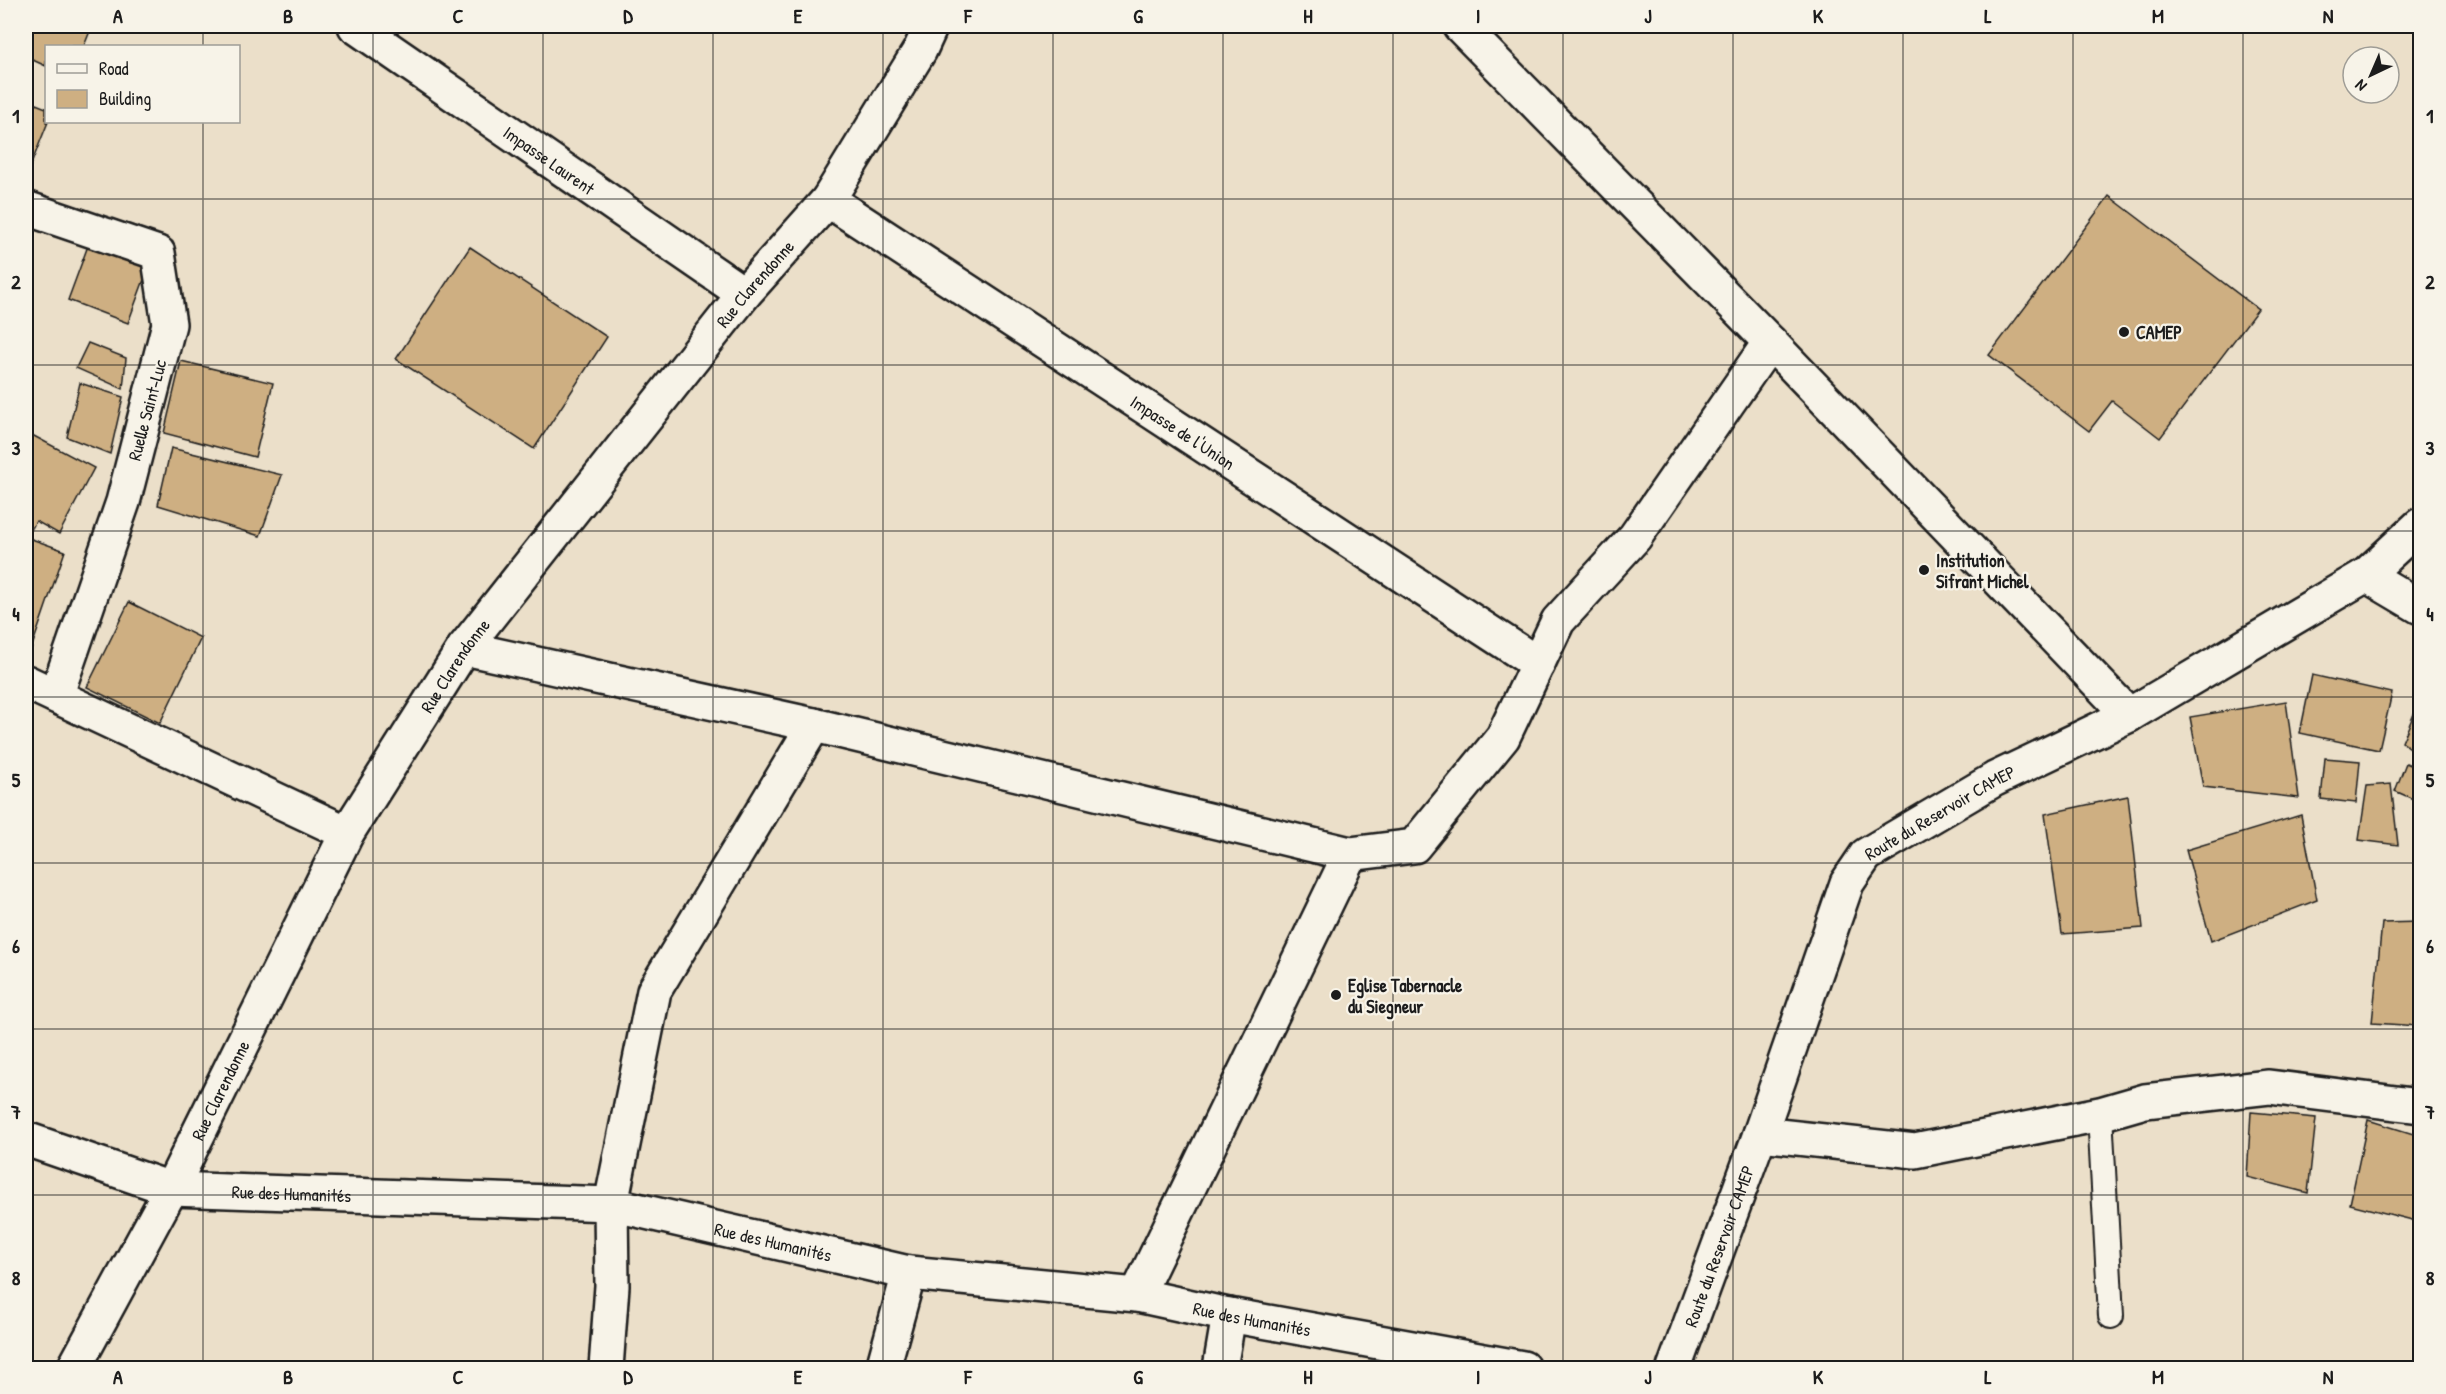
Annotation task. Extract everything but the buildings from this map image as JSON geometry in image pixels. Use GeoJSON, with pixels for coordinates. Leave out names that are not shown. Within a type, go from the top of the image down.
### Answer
{"type":"FeatureCollection","features":[{"type":"Feature","properties":{"kind":"street","name":"Rue Clarendonne"},"geometry":{"type":"LineString","coordinates":[[74,1368],[171,1189],[347,833],[464,648],[744,294],[828,201],[920,50],[931,26]]}},
{"type":"Feature","properties":{"kind":"street"},"geometry":{"type":"LineString","coordinates":[[1460,26],[1770,342],[2129,715]]}},
{"type":"Feature","properties":{"kind":"street","name":"Impasse Laurent"},"geometry":{"type":"LineString","coordinates":[[371,30],[744,294]]}},
{"type":"Feature","properties":{"kind":"street","name":"Impasse de l'Union"},"geometry":{"type":"LineString","coordinates":[[828,201],[1538,664]]}},
{"type":"Feature","properties":{"kind":"street","name":"Ruelle Saint-Luc"},"geometry":{"type":"LineString","coordinates":[[26,208],[158,253],[169,324],[123,502],[56,696]]}},
{"type":"Feature","properties":{"kind":"street"},"geometry":{"type":"LineString","coordinates":[[464,648],[814,726],[1350,854],[1414,846],[1503,737],[1558,621],[1635,537],[1770,342]]}},
{"type":"Feature","properties":{"kind":"street","name":"Route du Reservoir CAMEP"},"geometry":{"type":"LineString","coordinates":[[1674,1368],[1760,1134],[1847,883],[1866,855],[1995,779],[2129,715],[2366,575],[2421,525]]}},
{"type":"Feature","properties":{"kind":"street"},"geometry":{"type":"LineString","coordinates":[[2366,575],[2421,607]]}},
{"type":"Feature","properties":{"kind":"street"},"geometry":{"type":"LineString","coordinates":[[26,682],[347,833]]}},
{"type":"Feature","properties":{"kind":"street"},"geometry":{"type":"LineString","coordinates":[[606,1368],[612,1286],[611,1204],[654,991],[814,726]]}},
{"type":"Feature","properties":{"kind":"street"},"geometry":{"type":"LineString","coordinates":[[1137,1295],[1350,854]]}},
{"type":"Feature","properties":{"kind":"street"},"geometry":{"type":"LineString","coordinates":[[1760,1134],[1915,1151],[2100,1114],[2145,1101],[2269,1087],[2421,1106]]}},
{"type":"Feature","properties":{"kind":"street","name":"Rue des Humanités"},"geometry":{"type":"LineString","coordinates":[[26,1140],[171,1189],[611,1204],[909,1273],[1137,1295],[1523,1368]]}},
{"type":"Feature","properties":{"kind":"street"},"geometry":{"type":"LineString","coordinates":[[883,1368],[909,1273]]}},
{"type":"Feature","properties":{"kind":"street"},"geometry":{"type":"LineString","coordinates":[[1220,1368],[1229,1314]]}},
{"type":"Feature","properties":{"kind":"lane"},"geometry":{"type":"LineString","coordinates":[[2100,1114],[2111,1316]]}},
{"type":"Feature","properties":{"kind":"place","name":"CAMEP"},"geometry":{"type":"Point","coordinates":[2124,332]}},
{"type":"Feature","properties":{"kind":"place","name":"Institution Sifrant Michel"},"geometry":{"type":"Point","coordinates":[1924,570]}},
{"type":"Feature","properties":{"kind":"place","name":"Eglise Tabernacle du Siegneur"},"geometry":{"type":"Point","coordinates":[1336,995]}}]}
